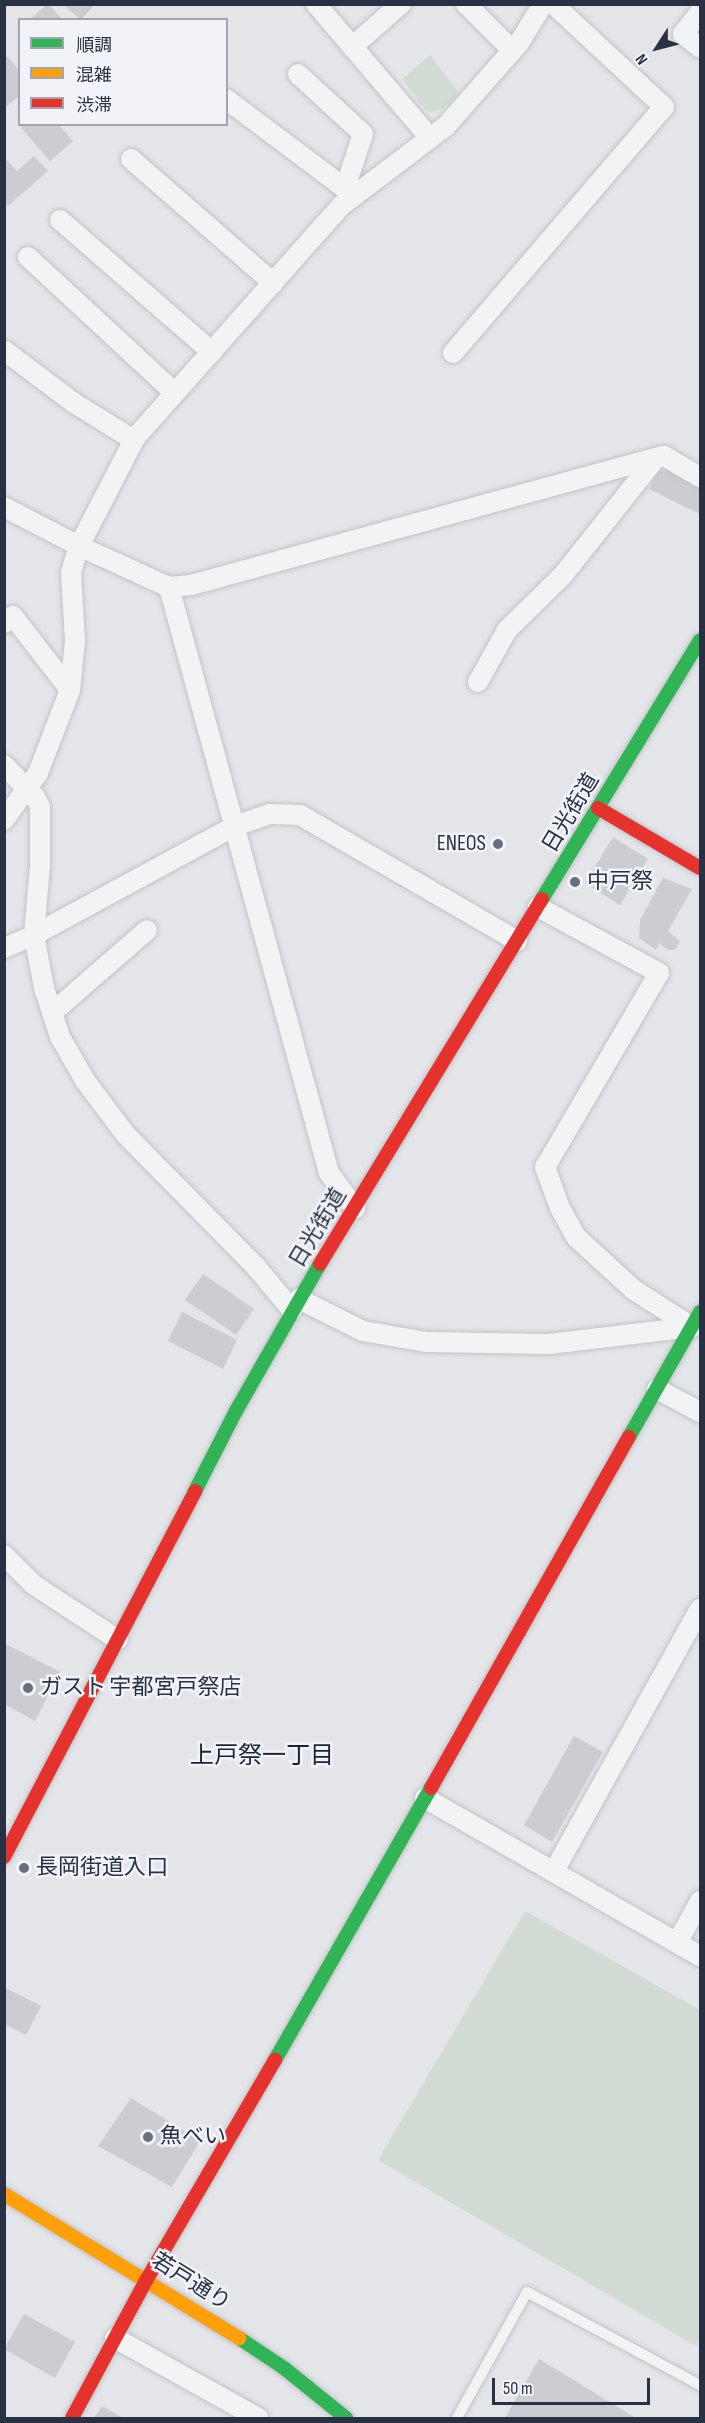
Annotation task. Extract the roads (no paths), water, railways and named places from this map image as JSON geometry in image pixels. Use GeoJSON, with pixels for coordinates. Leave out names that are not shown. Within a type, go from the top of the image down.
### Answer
{"type":"FeatureCollection","features":[{"type":"Feature","properties":{"kind":"main road","name":"日光街道"},"geometry":{"type":"LineString","coordinates":[[4,1857],[236,1411],[296,1304],[700,640]]}},
{"type":"Feature","properties":{"kind":"main road"},"geometry":{"type":"LineString","coordinates":[[598,808],[700,868]]}},
{"type":"Feature","properties":{"kind":"main road"},"geometry":{"type":"LineString","coordinates":[[72,2418],[147,2279],[425,1798],[696,1320]]}},
{"type":"Feature","properties":{"kind":"main road","name":"若戸通り"},"geometry":{"type":"LineString","coordinates":[[4,2194],[147,2279],[284,2368],[326,2411],[346,2418]]}},
{"type":"Feature","properties":{"kind":"street"},"geometry":{"type":"LineString","coordinates":[[316,4],[430,138]]}},
{"type":"Feature","properties":{"kind":"street"},"geometry":{"type":"LineString","coordinates":[[352,47],[401,4]]}},
{"type":"Feature","properties":{"kind":"street"},"geometry":{"type":"LineString","coordinates":[[466,4],[512,50]]}},
{"type":"Feature","properties":{"kind":"street"},"geometry":{"type":"LineString","coordinates":[[350,192],[446,126],[512,50],[543,4]]}},
{"type":"Feature","properties":{"kind":"street"},"geometry":{"type":"LineString","coordinates":[[453,353],[664,107],[553,4]]}},
{"type":"Feature","properties":{"kind":"street"},"geometry":{"type":"LineString","coordinates":[[700,12],[683,34],[700,48]]}},
{"type":"Feature","properties":{"kind":"street"},"geometry":{"type":"LineString","coordinates":[[4,820],[26,786],[39,773],[70,690],[75,641],[71,572],[79,546],[134,440],[342,205],[350,192],[363,134],[298,74]]}},
{"type":"Feature","properties":{"kind":"street"},"geometry":{"type":"LineString","coordinates":[[228,100],[350,192]]}},
{"type":"Feature","properties":{"kind":"street"},"geometry":{"type":"LineString","coordinates":[[131,159],[273,283]]}},
{"type":"Feature","properties":{"kind":"street"},"geometry":{"type":"LineString","coordinates":[[60,220],[212,352]]}},
{"type":"Feature","properties":{"kind":"street"},"geometry":{"type":"LineString","coordinates":[[28,257],[175,393]]}},
{"type":"Feature","properties":{"kind":"street"},"geometry":{"type":"LineString","coordinates":[[5,351],[74,403],[134,440]]}},
{"type":"Feature","properties":{"kind":"street"},"geometry":{"type":"LineString","coordinates":[[4,507],[79,546],[169,587],[191,585],[664,456],[700,477]]}},
{"type":"Feature","properties":{"kind":"street"},"geometry":{"type":"LineString","coordinates":[[478,682],[507,630],[564,575],[655,459]]}},
{"type":"Feature","properties":{"kind":"street"},"geometry":{"type":"LineString","coordinates":[[169,587],[329,1173],[355,1208]]}},
{"type":"Feature","properties":{"kind":"street"},"geometry":{"type":"LineString","coordinates":[[4,623],[13,616],[70,690]]}},
{"type":"Feature","properties":{"kind":"street"},"geometry":{"type":"LineString","coordinates":[[4,765],[26,786],[40,807],[42,825],[33,935],[52,1013],[65,1046],[86,1082],[115,1122],[163,1176],[296,1304],[363,1332],[427,1342],[549,1344],[696,1320]]}},
{"type":"Feature","properties":{"kind":"street"},"geometry":{"type":"LineString","coordinates":[[4,948],[33,935],[235,826],[269,814],[300,815],[517,941]]}},
{"type":"Feature","properties":{"kind":"street"},"geometry":{"type":"LineString","coordinates":[[538,907],[659,973],[545,1167],[560,1208],[576,1237],[633,1290],[696,1320]]}},
{"type":"Feature","properties":{"kind":"street"},"geometry":{"type":"LineString","coordinates":[[52,1013],[147,930]]}},
{"type":"Feature","properties":{"kind":"street"},"geometry":{"type":"LineString","coordinates":[[657,1389],[700,1412]]}},
{"type":"Feature","properties":{"kind":"street"},"geometry":{"type":"LineString","coordinates":[[4,1555],[34,1585],[118,1640]]}},
{"type":"Feature","properties":{"kind":"street"},"geometry":{"type":"LineString","coordinates":[[554,1872],[700,1609]]}},
{"type":"Feature","properties":{"kind":"street"},"geometry":{"type":"LineString","coordinates":[[425,1798],[700,1956]]}},
{"type":"Feature","properties":{"kind":"street"},"geometry":{"type":"LineString","coordinates":[[677,1943],[700,1901]]}},
{"type":"Feature","properties":{"kind":"street"},"geometry":{"type":"LineString","coordinates":[[115,2338],[258,2418]]}},
{"type":"Feature","properties":{"kind":"lane"},"geometry":{"type":"LineString","coordinates":[[457,2418],[527,2292],[700,2385]]}},
{"type":"Feature","properties":{"kind":"place","name":"ENEOS"},"geometry":{"type":"Point","coordinates":[498,844]}},
{"type":"Feature","properties":{"kind":"place","name":"中戸祭"},"geometry":{"type":"Point","coordinates":[575,882]}},
{"type":"Feature","properties":{"kind":"place","name":"ガスト 宇都宮戸祭店"},"geometry":{"type":"Point","coordinates":[28,1688]}},
{"type":"Feature","properties":{"kind":"place","name":"長岡街道入口"},"geometry":{"type":"Point","coordinates":[24,1868]}},
{"type":"Feature","properties":{"kind":"place","name":"魚べい"},"geometry":{"type":"Point","coordinates":[148,2137]}},
{"type":"Feature","properties":{"kind":"district","name":"上戸祭一丁目"},"geometry":{"type":"Point","coordinates":[262,1756]}}]}
